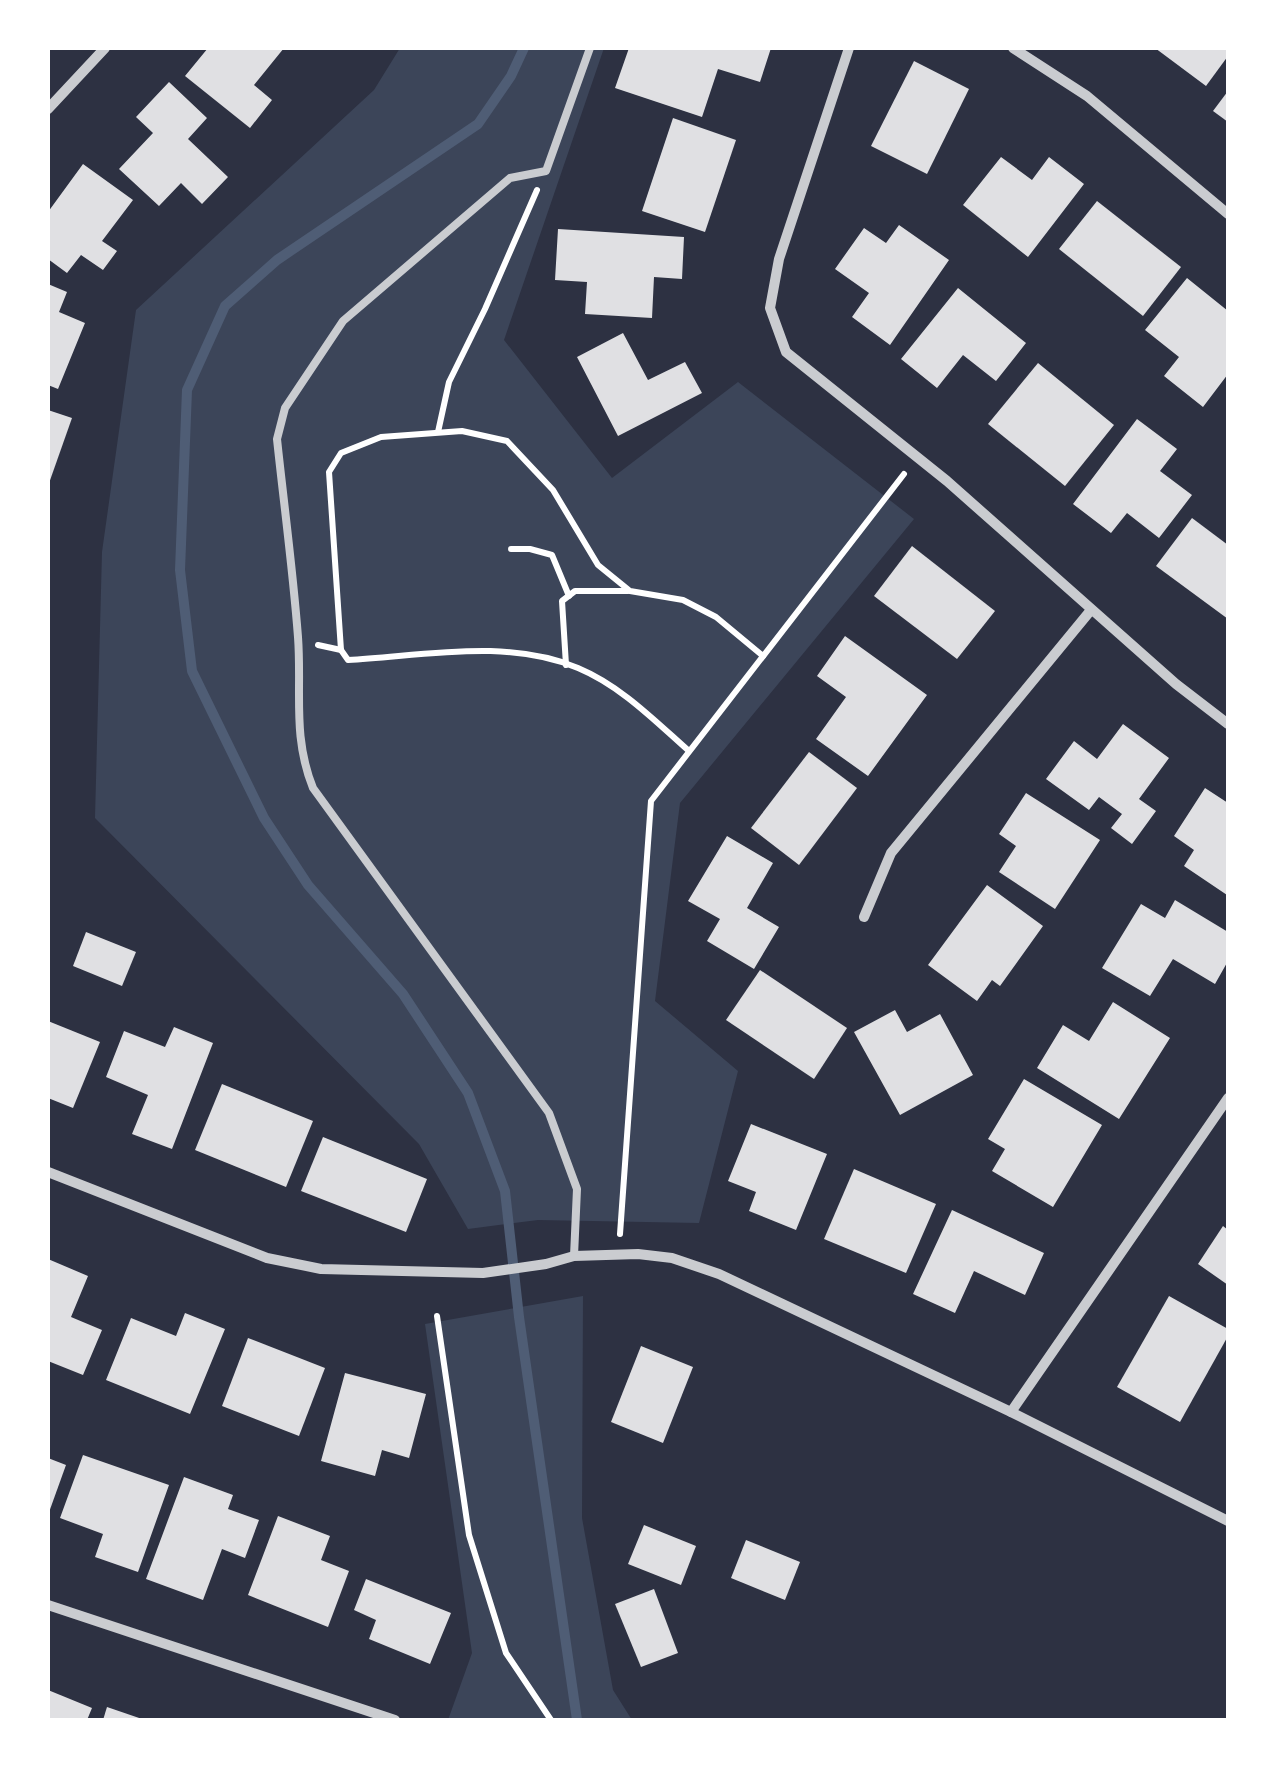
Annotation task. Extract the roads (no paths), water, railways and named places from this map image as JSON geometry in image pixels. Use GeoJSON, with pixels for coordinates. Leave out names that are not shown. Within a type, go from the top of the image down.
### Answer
{"type":"FeatureCollection","features":[{"type":"Feature","properties":{"kind":"street"},"geometry":{"type":"LineString","coordinates":[[48,109],[105,48]]}},
{"type":"Feature","properties":{"kind":"street"},"geometry":{"type":"LineString","coordinates":[[849,48],[779,258],[770,308],[786,352],[918,457],[1176,684],[1228,724]]}},
{"type":"Feature","properties":{"kind":"street"},"geometry":{"type":"LineString","coordinates":[[1013,48],[1087,96],[1228,214]]}},
{"type":"Feature","properties":{"kind":"street"},"geometry":{"type":"LineString","coordinates":[[864,917],[891,853],[1091,610]]}},
{"type":"Feature","properties":{"kind":"street"},"geometry":{"type":"LineString","coordinates":[[1011,1412],[1228,1098]]}},
{"type":"Feature","properties":{"kind":"street"},"geometry":{"type":"LineString","coordinates":[[48,1172],[267,1258],[321,1269],[482,1273],[574,1256],[672,1258],[719,1274],[1228,1520]]}},
{"type":"Feature","properties":{"kind":"street"},"geometry":{"type":"LineString","coordinates":[[48,1606],[395,1720]]}},
{"type":"Feature","properties":{"kind":"lane"},"geometry":{"type":"LineString","coordinates":[[574,1256],[578,1189],[549,1113],[312,788],[304,767],[298,742],[298,640],[276,439],[285,408],[343,321],[510,178],[546,170],[590,48]]}},
{"type":"Feature","properties":{"kind":"waterway"},"geometry":{"type":"LineString","coordinates":[[524,48],[511,76],[478,124],[277,260],[225,306],[187,390],[180,570],[192,671],[264,818],[308,885],[403,994],[468,1093],[505,1191],[519,1317],[577,1720]]}}]}
